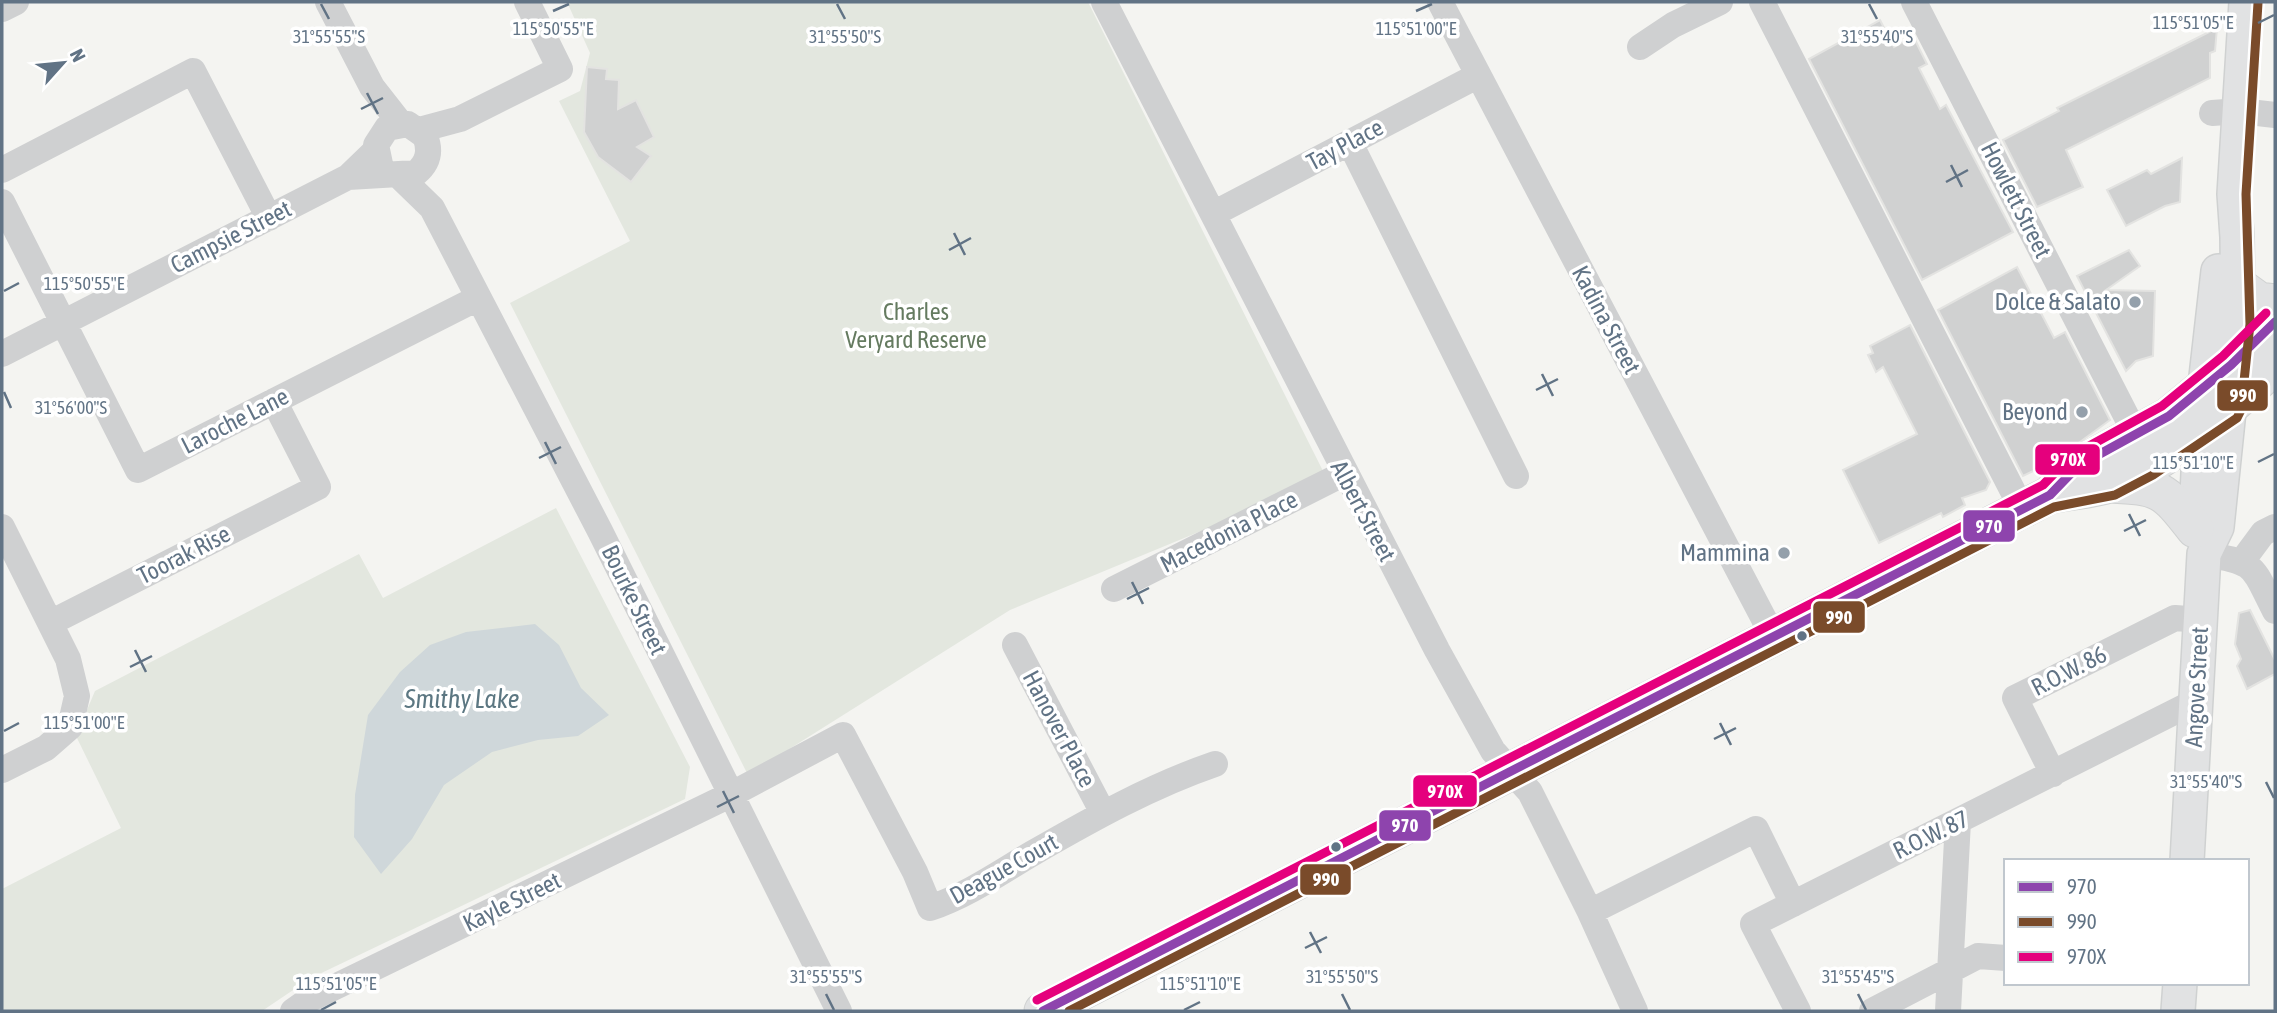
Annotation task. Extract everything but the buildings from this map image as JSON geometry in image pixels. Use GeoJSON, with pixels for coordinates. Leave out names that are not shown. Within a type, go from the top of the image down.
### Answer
{"type":"FeatureCollection","features":[{"type":"Feature","properties":{"kind":"highway"},"geometry":{"type":"LineString","coordinates":[[2237,285],[2259,301],[2275,303]]}},
{"type":"Feature","properties":{"kind":"highway"},"geometry":{"type":"LineString","coordinates":[[2036,502],[2109,484],[2146,465],[2216,398],[2275,321]]}},
{"type":"Feature","properties":{"kind":"highway"},"geometry":{"type":"LineString","coordinates":[[1043,1011],[2036,502],[2078,466],[2169,416],[2216,398],[2275,365]]}},
{"type":"Feature","properties":{"kind":"highway"},"geometry":{"type":"LineString","coordinates":[[2109,484],[2146,485],[2160,491],[2199,541]]}},
{"type":"Feature","properties":{"kind":"main road"},"geometry":{"type":"LineString","coordinates":[[2216,398],[2238,324],[2234,194],[2226,112],[2246,2]]}},
{"type":"Feature","properties":{"kind":"main road"},"geometry":{"type":"LineString","coordinates":[[2216,398],[2220,239],[2234,194]]}},
{"type":"Feature","properties":{"kind":"main road","name":"Angove Street"},"geometry":{"type":"LineString","coordinates":[[2187,859],[2201,620],[2200,480],[2216,398]]}},
{"type":"Feature","properties":{"kind":"main road"},"geometry":{"type":"LineString","coordinates":[[2178,1011],[2180,985]]}},
{"type":"Feature","properties":{"kind":"street"},"geometry":{"type":"LineString","coordinates":[[2,9],[16,2]]}},
{"type":"Feature","properties":{"kind":"street"},"geometry":{"type":"LineString","coordinates":[[328,2],[372,87],[419,141],[415,173],[395,175],[380,164],[377,145],[378,119],[372,87]]}},
{"type":"Feature","properties":{"kind":"street"},"geometry":{"type":"LineString","coordinates":[[377,145],[387,128],[419,141],[560,69],[527,2]]}},
{"type":"Feature","properties":{"kind":"street","name":"Albert Street"},"geometry":{"type":"LineString","coordinates":[[1104,2],[1343,474],[1461,693],[1493,751],[1530,792],[1591,912],[1635,1011]]}},
{"type":"Feature","properties":{"kind":"street","name":"Kadina Street"},"geometry":{"type":"LineString","coordinates":[[1440,2],[1774,638]]}},
{"type":"Feature","properties":{"kind":"street"},"geometry":{"type":"LineString","coordinates":[[1640,47],[1672,25],[1720,2]]}},
{"type":"Feature","properties":{"kind":"street"},"geometry":{"type":"LineString","coordinates":[[1762,2],[2036,502]]}},
{"type":"Feature","properties":{"kind":"street","name":"Howlett Street"},"geometry":{"type":"LineString","coordinates":[[1914,2],[2136,435]]}},
{"type":"Feature","properties":{"kind":"street"},"geometry":{"type":"LineString","coordinates":[[2,170],[193,71],[269,218]]}},
{"type":"Feature","properties":{"kind":"street","name":"Tay Place"},"geometry":{"type":"LineString","coordinates":[[1213,214],[1477,76]]}},
{"type":"Feature","properties":{"kind":"street"},"geometry":{"type":"LineString","coordinates":[[2226,112],[2275,115]]}},
{"type":"Feature","properties":{"kind":"street","name":"Bourke Street"},"geometry":{"type":"LineString","coordinates":[[419,141],[432,208],[839,1006]]}},
{"type":"Feature","properties":{"kind":"street"},"geometry":{"type":"LineString","coordinates":[[1350,143],[1516,476]]}},
{"type":"Feature","properties":{"kind":"street","name":"Campsie Street"},"geometry":{"type":"LineString","coordinates":[[2,355],[348,177],[377,145]]}},
{"type":"Feature","properties":{"kind":"street","name":"Bourke Street"},"geometry":{"type":"LineString","coordinates":[[395,175],[432,208]]}},
{"type":"Feature","properties":{"kind":"street","name":"Campsie Street"},"geometry":{"type":"LineString","coordinates":[[348,177],[395,175]]}},
{"type":"Feature","properties":{"kind":"street"},"geometry":{"type":"LineString","coordinates":[[2,202],[64,323]]}},
{"type":"Feature","properties":{"kind":"street","name":"Laroche Lane"},"geometry":{"type":"LineString","coordinates":[[64,323],[138,470],[478,298]]}},
{"type":"Feature","properties":{"kind":"street","name":"Toorak Rise"},"geometry":{"type":"LineString","coordinates":[[50,623],[318,487],[274,401]]}},
{"type":"Feature","properties":{"kind":"street","name":"Macedonia Place"},"geometry":{"type":"LineString","coordinates":[[1114,589],[1343,474]]}},
{"type":"Feature","properties":{"kind":"street"},"geometry":{"type":"LineString","coordinates":[[2,527],[68,659],[77,696],[70,727],[46,748],[2,769]]}},
{"type":"Feature","properties":{"kind":"street"},"geometry":{"type":"LineString","coordinates":[[2243,561],[2263,533],[2275,527]]}},
{"type":"Feature","properties":{"kind":"street"},"geometry":{"type":"LineString","coordinates":[[2199,541],[2243,561],[2255,572],[2275,611]]}},
{"type":"Feature","properties":{"kind":"street","name":"R.O.W. 86"},"geometry":{"type":"LineString","coordinates":[[2053,774],[2015,698],[2175,618],[2201,620]]}},
{"type":"Feature","properties":{"kind":"street","name":"Hanover Place"},"geometry":{"type":"LineString","coordinates":[[1015,645],[1103,813]]}},
{"type":"Feature","properties":{"kind":"street","name":"R.O.W. 87"},"geometry":{"type":"LineString","coordinates":[[1798,1011],[1753,924],[2196,701]]}},
{"type":"Feature","properties":{"kind":"street","name":"Deague Court"},"geometry":{"type":"LineString","coordinates":[[732,794],[844,735],[915,872],[930,908],[973,890],[1103,813],[1173,779],[1216,764]]}},
{"type":"Feature","properties":{"kind":"street","name":"Kayle Street"},"geometry":{"type":"LineString","coordinates":[[293,1011],[310,999],[732,794]]}},
{"type":"Feature","properties":{"kind":"street"},"geometry":{"type":"LineString","coordinates":[[1948,1011],[1958,821]]}},
{"type":"Feature","properties":{"kind":"street"},"geometry":{"type":"LineString","coordinates":[[1591,912],[1756,829],[1793,904]]}},
{"type":"Feature","properties":{"kind":"street"},"geometry":{"type":"LineString","coordinates":[[1872,1011],[1978,956],[2004,958]]}},
{"type":"Feature","properties":{"kind":"green space","name":"Charles Veryard Reserve"},"geometry":{"type":"Polygon","coordinates":[[[567,2],[1088,2],[1327,479],[1010,610],[748,775],[510,303],[630,241],[559,101],[580,91],[590,53],[567,2]]]}},
{"type":"Feature","properties":{"kind":"green space"},"geometry":{"type":"Polygon","coordinates":[[[556,508],[690,767],[685,799],[311,978],[262,1011],[2,1011],[2,889],[121,828],[76,736],[95,691],[359,554],[383,598],[556,508]]]}},
{"type":"Feature","properties":{"kind":"water","name":"Smithy Lake"},"geometry":{"type":"Polygon","coordinates":[[[535,624],[559,645],[581,688],[609,715],[578,736],[538,740],[492,752],[444,785],[412,839],[381,874],[354,837],[355,795],[368,715],[400,672],[430,645],[466,632],[535,624]]]}},
{"type":"Feature","properties":{"kind":"transit line","name":"990"},"geometry":{"type":"LineString","coordinates":[[1069,1011],[2054,507],[2115,495],[2153,475],[2237,418],[2241,410],[2250,324],[2246,194],[2258,3]]}},
{"type":"Feature","properties":{"kind":"transit line","name":"970X"},"geometry":{"type":"LineString","coordinates":[[1037,1000],[2043,485],[2071,456],[2162,406],[2223,356],[2266,313]]}},
{"type":"Feature","properties":{"kind":"transit line","name":"970"},"geometry":{"type":"LineString","coordinates":[[1043,1011],[2050,495],[2078,466],[2169,416],[2231,365],[2275,322]]}},
{"type":"Feature","properties":{"kind":"place","name":"Dolce & Salato"},"geometry":{"type":"Point","coordinates":[2135,302]}},
{"type":"Feature","properties":{"kind":"place","name":"Beyond"},"geometry":{"type":"Point","coordinates":[2082,412]}},
{"type":"Feature","properties":{"kind":"place","name":"Mammina"},"geometry":{"type":"Point","coordinates":[1784,553]}}]}
